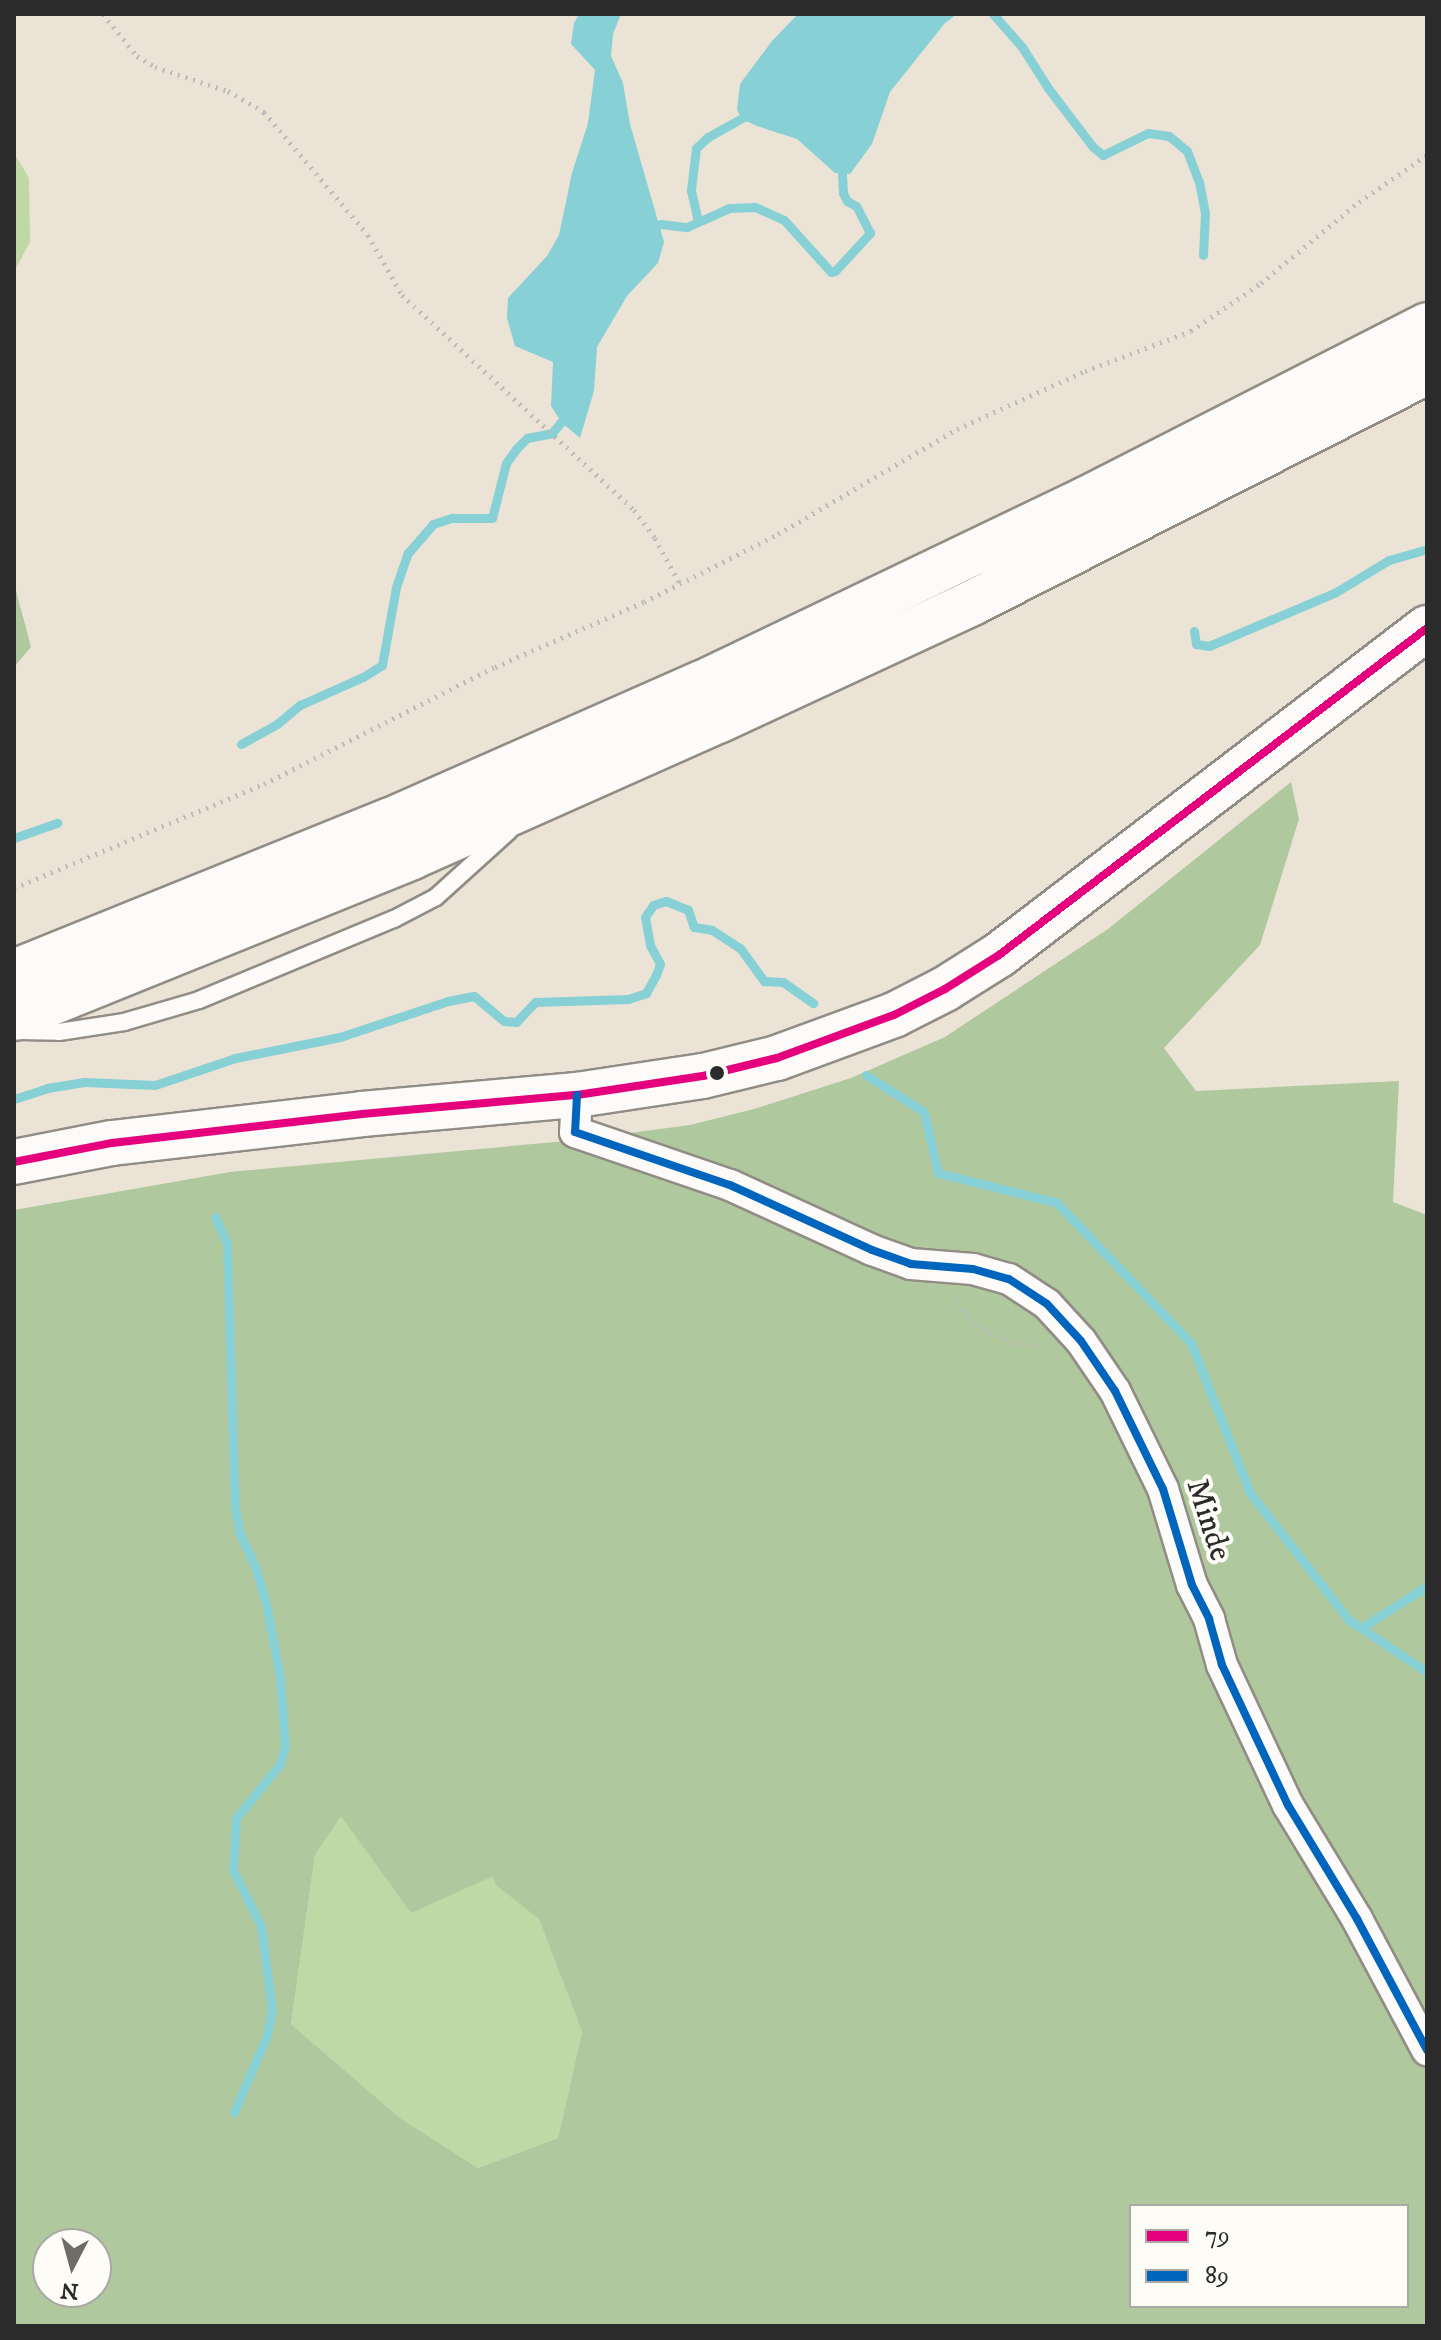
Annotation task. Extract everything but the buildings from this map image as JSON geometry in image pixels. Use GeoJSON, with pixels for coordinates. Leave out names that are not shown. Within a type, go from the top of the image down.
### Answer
{"type":"FeatureCollection","features":[{"type":"Feature","properties":{"kind":"main road"},"geometry":{"type":"LineString","coordinates":[[14,972],[391,820],[700,684],[1100,493],[1427,325]]}},
{"type":"Feature","properties":{"kind":"main road"},"geometry":{"type":"LineString","coordinates":[[14,1018],[230,933],[529,807],[972,603],[1427,372]]}},
{"type":"Feature","properties":{"kind":"main road"},"geometry":{"type":"LineString","coordinates":[[14,1162],[112,1143],[362,1114],[576,1113],[777,1058],[894,1015],[945,989],[1055,914],[1427,628]]}},
{"type":"Feature","properties":{"kind":"street","name":"Minde"},"geometry":{"type":"LineString","coordinates":[[576,1113],[885,1255],[911,1264],[973,1269],[1009,1279],[1047,1304],[1081,1341],[1115,1391],[1163,1489],[1192,1585],[1209,1619],[1222,1665],[1288,1805],[1357,1919],[1427,2050]]}},
{"type":"Feature","properties":{"kind":"lane"},"geometry":{"type":"LineString","coordinates":[[14,1031],[59,1032],[124,1022],[199,1000],[394,919],[436,897],[510,830],[529,807]]}},
{"type":"Feature","properties":{"kind":"path"},"geometry":{"type":"LineString","coordinates":[[103,14],[137,56],[155,67],[228,91],[264,112],[368,235],[402,295],[634,510],[655,538],[680,584]]}},
{"type":"Feature","properties":{"kind":"path"},"geometry":{"type":"LineString","coordinates":[[14,888],[264,784],[495,667],[680,584],[778,534],[957,429],[1085,371],[1191,331],[1261,283],[1359,202],[1427,155]]}},
{"type":"Feature","properties":{"kind":"path"},"geometry":{"type":"LineString","coordinates":[[951,1269],[954,1298],[976,1325],[1014,1343],[1065,1348],[1081,1341]]}},
{"type":"Feature","properties":{"kind":"green space"},"geometry":{"type":"Polygon","coordinates":[[[14,153],[29,178],[30,242],[14,272],[14,153]]]}},
{"type":"Feature","properties":{"kind":"green space"},"geometry":{"type":"Polygon","coordinates":[[[14,583],[31,647],[14,667],[14,583]]]}},
{"type":"Feature","properties":{"kind":"green space"},"geometry":{"type":"Polygon","coordinates":[[[1291,782],[1299,819],[1260,945],[1164,1048],[1196,1091],[1399,1081],[1393,1202],[1427,1215],[1427,2326],[14,2326],[14,1210],[230,1172],[577,1140],[690,1125],[754,1109],[851,1078],[945,1037],[1108,929],[1291,782]],[[341,1816],[315,1855],[291,2024],[400,2118],[478,2168],[558,2138],[582,2032],[539,1919],[496,1885],[493,1876],[411,1913],[341,1816]]]}},
{"type":"Feature","properties":{"kind":"green space"},"geometry":{"type":"Polygon","coordinates":[[[341,1815],[493,1875],[539,1919],[582,2032],[558,2138],[478,2168],[400,2118],[291,2024],[315,1855],[341,1815]]]}},
{"type":"Feature","properties":{"kind":"water"},"geometry":{"type":"Polygon","coordinates":[[[579,14],[621,14],[613,34],[611,56],[623,83],[630,124],[664,242],[658,263],[627,296],[597,347],[594,391],[580,438],[562,423],[551,406],[553,362],[515,346],[507,318],[508,298],[547,256],[559,235],[572,173],[588,123],[595,70],[571,44],[574,23],[579,14]]]}},
{"type":"Feature","properties":{"kind":"water"},"geometry":{"type":"Polygon","coordinates":[[[798,14],[957,14],[945,23],[890,92],[872,144],[850,174],[835,173],[797,139],[742,119],[737,110],[740,84],[772,41],[798,14]]]}},
{"type":"Feature","properties":{"kind":"waterway"},"geometry":{"type":"LineString","coordinates":[[993,14],[1022,47],[1048,88],[1093,147],[1103,155],[1148,133],[1169,136],[1187,151],[1199,182],[1205,213],[1203,255]]}},
{"type":"Feature","properties":{"kind":"waterway"},"geometry":{"type":"LineString","coordinates":[[698,221],[691,190],[696,148],[708,137],[751,113]]}},
{"type":"Feature","properties":{"kind":"waterway"},"geometry":{"type":"LineString","coordinates":[[651,229],[661,224],[687,227],[729,208],[755,207],[784,220],[831,272],[835,271],[870,233],[856,206],[847,201],[843,193],[842,173]]}},
{"type":"Feature","properties":{"kind":"waterway"},"geometry":{"type":"LineString","coordinates":[[241,744],[277,724],[300,705],[363,677],[382,665],[396,587],[408,553],[433,524],[452,518],[492,518],[506,463],[516,449],[527,438],[552,433],[568,413]]}},
{"type":"Feature","properties":{"kind":"waterway"},"geometry":{"type":"LineString","coordinates":[[1194,631],[1196,644],[1209,646],[1336,592],[1389,560],[1427,549]]}},
{"type":"Feature","properties":{"kind":"waterway"},"geometry":{"type":"LineString","coordinates":[[14,838],[57,823]]}},
{"type":"Feature","properties":{"kind":"waterway"},"geometry":{"type":"LineString","coordinates":[[14,1099],[47,1088],[85,1082],[155,1085],[235,1058],[340,1037],[448,1001],[474,996],[504,1021],[516,1022],[535,1002],[628,999],[646,993],[656,975],[660,964],[650,945],[645,917],[653,905],[666,901],[688,910],[694,927],[712,930],[740,948],[764,981],[783,982],[813,1003]]}},
{"type":"Feature","properties":{"kind":"waterway"},"geometry":{"type":"LineString","coordinates":[[866,1075],[924,1112],[938,1173],[1057,1203],[1191,1343],[1250,1493],[1349,1620],[1427,1672]]}},
{"type":"Feature","properties":{"kind":"waterway"},"geometry":{"type":"LineString","coordinates":[[215,1217],[227,1243],[235,1507],[240,1534],[256,1569],[266,1604],[280,1677],[285,1746],[280,1764],[236,1818],[233,1870],[261,1926],[272,2009],[267,2035],[234,2112]]}},
{"type":"Feature","properties":{"kind":"waterway"},"geometry":{"type":"LineString","coordinates":[[1361,1628],[1427,1586]]}},
{"type":"Feature","properties":{"kind":"transit line","name":"79"},"geometry":{"type":"LineString","coordinates":[[14,1162],[112,1143],[362,1114],[577,1095],[703,1076],[777,1058],[894,1015],[945,989],[999,955],[1427,628]]}},
{"type":"Feature","properties":{"kind":"transit line","name":"89"},"geometry":{"type":"LineString","coordinates":[[577,1095],[575,1132],[730,1185],[872,1250],[911,1264],[973,1269],[1009,1279],[1047,1304],[1081,1341],[1115,1391],[1163,1489],[1192,1585],[1209,1619],[1222,1665],[1288,1805],[1357,1919],[1427,2050]]}}]}
